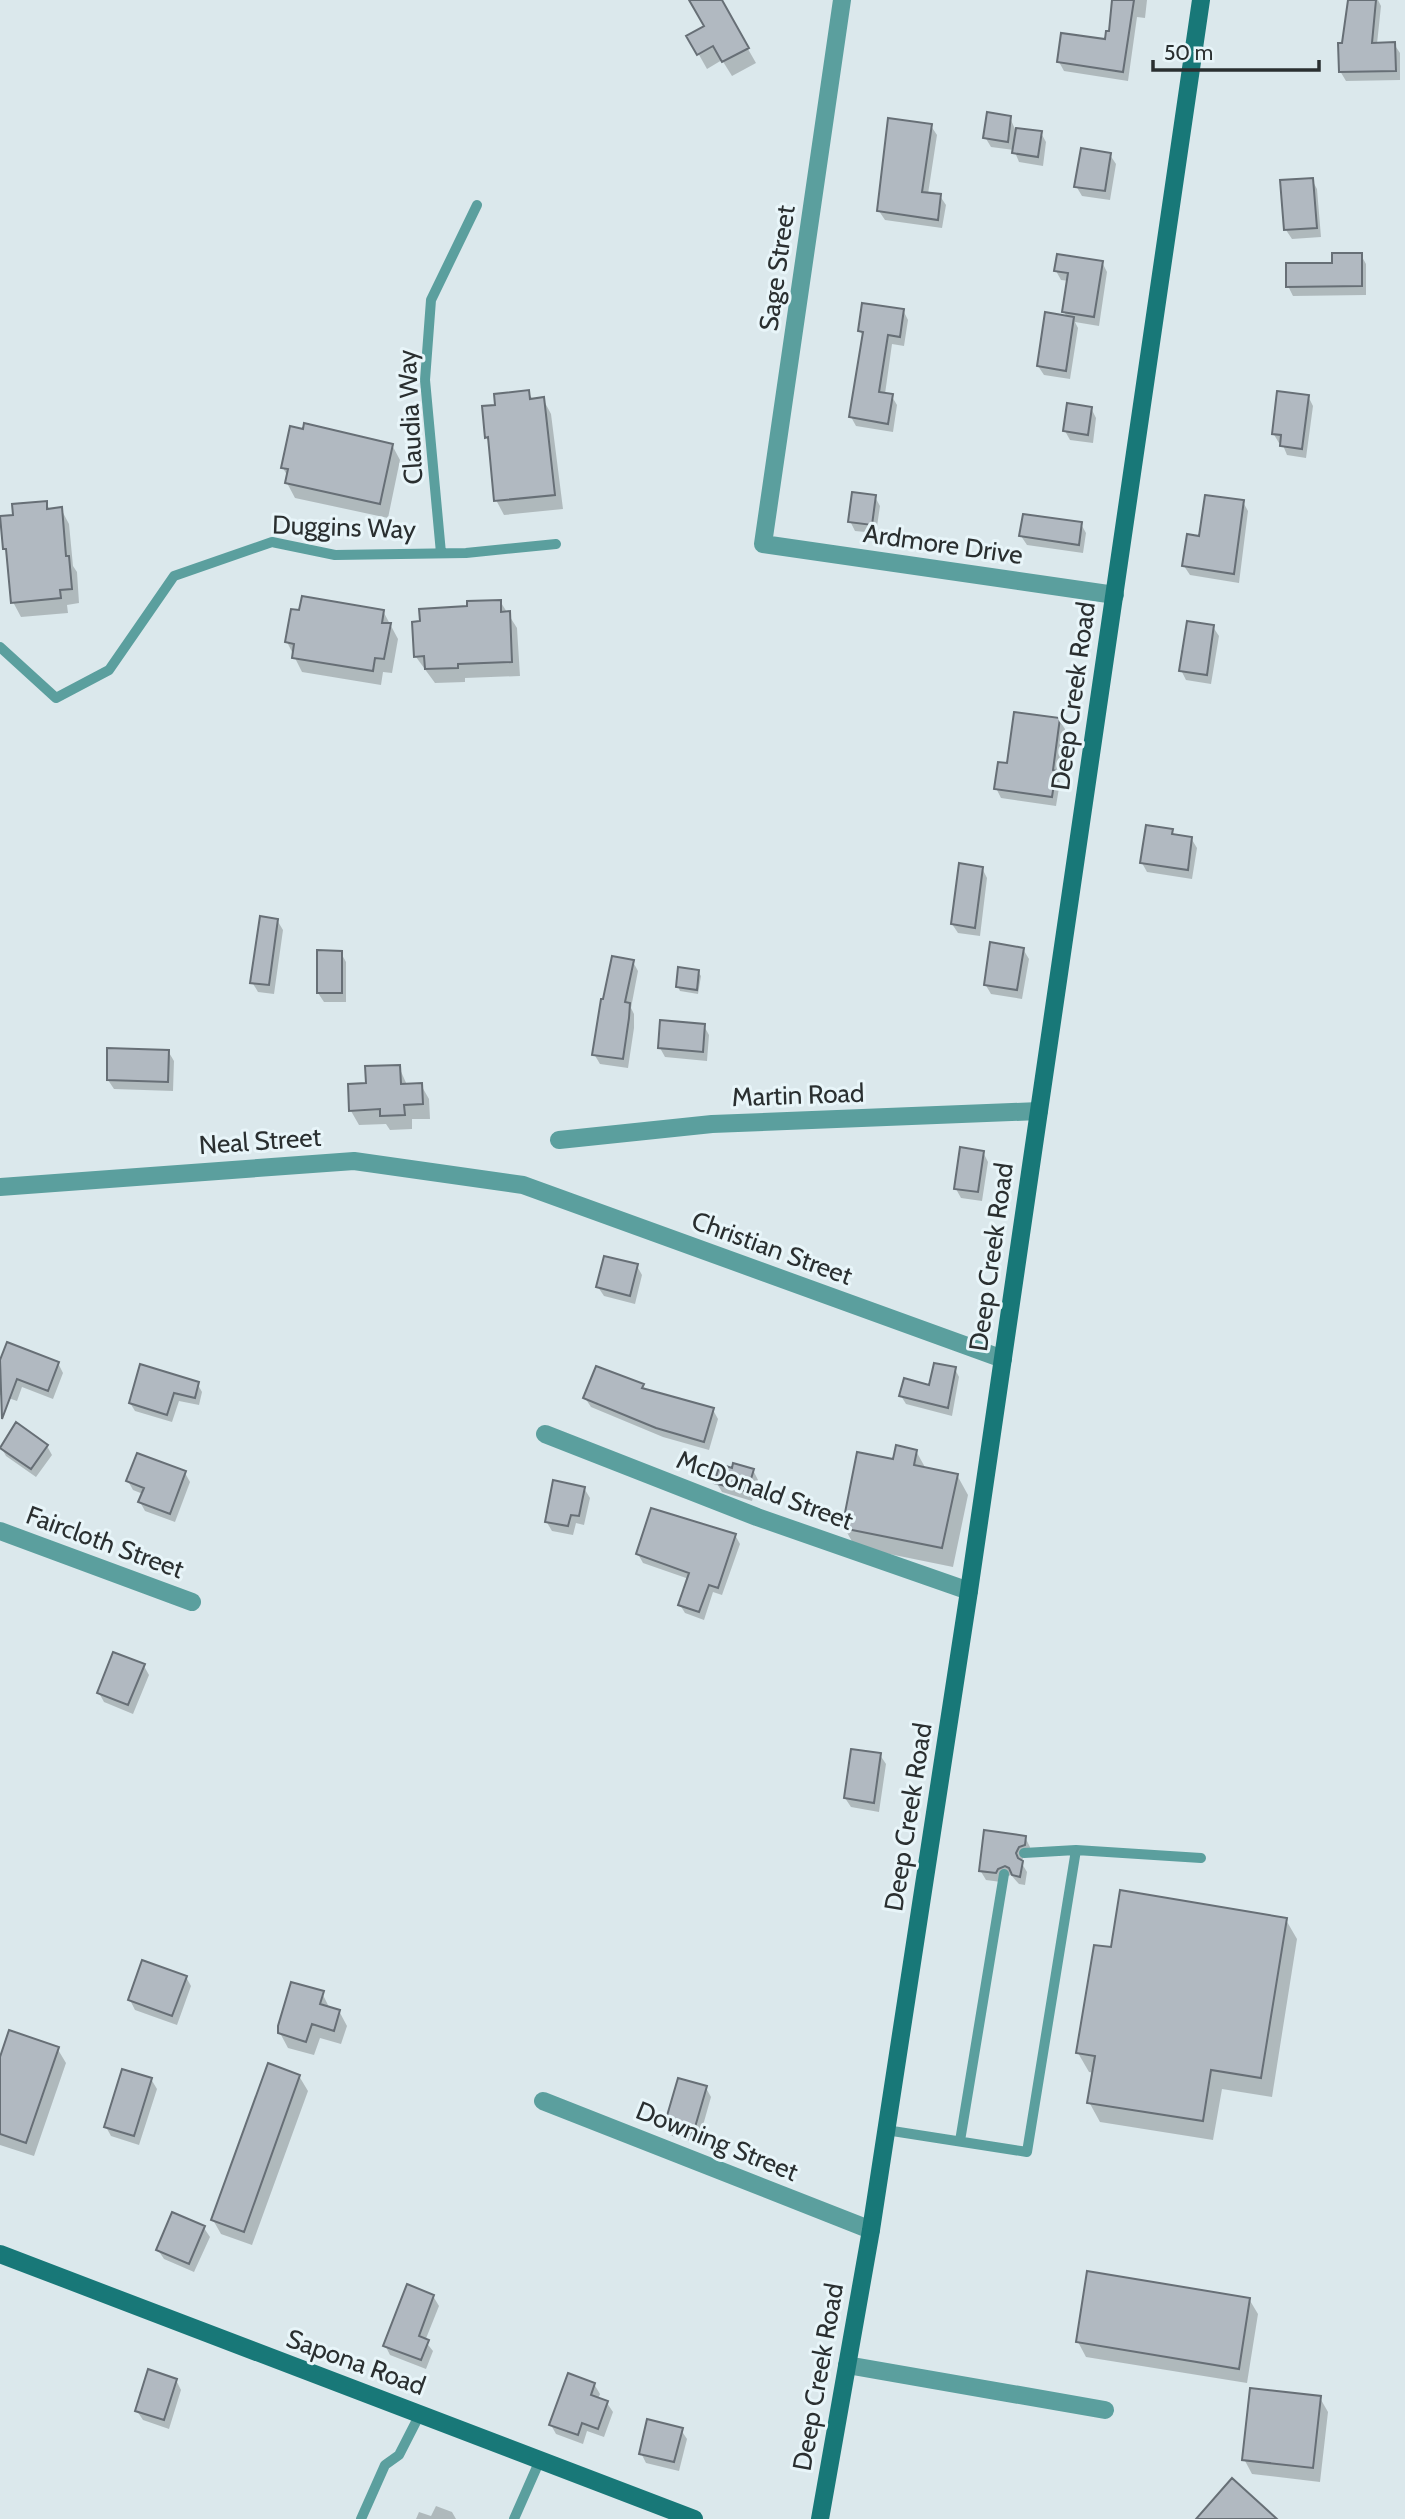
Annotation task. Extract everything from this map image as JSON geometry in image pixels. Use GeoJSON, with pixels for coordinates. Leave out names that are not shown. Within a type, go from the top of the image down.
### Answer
{"type":"FeatureCollection","features":[{"type":"Feature","properties":{"kind":"street","name":"Sage Street"},"geometry":{"type":"LineString","coordinates":[[763,544],[842,0]]}},
{"type":"Feature","properties":{"kind":"street","name":"Deep Creek Road"},"geometry":{"type":"LineString","coordinates":[[820,2519],[871,2230],[969,1591],[1201,0]]}},
{"type":"Feature","properties":{"kind":"street","name":"Ardmore Drive"},"geometry":{"type":"LineString","coordinates":[[763,544],[1115,596]]}},
{"type":"Feature","properties":{"kind":"street","name":"Martin Road"},"geometry":{"type":"LineString","coordinates":[[559,1140],[712,1124],[1039,1111]]}},
{"type":"Feature","properties":{"kind":"street","name":"Neal Street"},"geometry":{"type":"LineString","coordinates":[[0,1187],[354,1161],[523,1185]]}},
{"type":"Feature","properties":{"kind":"street","name":"Christian Street"},"geometry":{"type":"LineString","coordinates":[[523,1185],[1003,1359]]}},
{"type":"Feature","properties":{"kind":"street","name":"McDonald Street"},"geometry":{"type":"LineString","coordinates":[[545,1434],[757,1517],[969,1591]]}},
{"type":"Feature","properties":{"kind":"street","name":"Faircloth Street"},"geometry":{"type":"LineString","coordinates":[[0,1531],[192,1602]]}},
{"type":"Feature","properties":{"kind":"street","name":"Downing Street"},"geometry":{"type":"LineString","coordinates":[[543,2101],[871,2230]]}},
{"type":"Feature","properties":{"kind":"street","name":"Sapona Road"},"geometry":{"type":"LineString","coordinates":[[0,2254],[540,2460],[664,2512],[694,2519]]}},
{"type":"Feature","properties":{"kind":"street"},"geometry":{"type":"LineString","coordinates":[[847,2365],[1105,2410]]}},
{"type":"Feature","properties":{"kind":"lane","name":"Claudia Way"},"geometry":{"type":"LineString","coordinates":[[441,554],[425,380],[431,300],[477,205]]}},
{"type":"Feature","properties":{"kind":"lane","name":"Duggins Way"},"geometry":{"type":"LineString","coordinates":[[0,647],[57,698],[109,670],[174,576],[272,542],[335,555],[466,553],[556,544]]}},
{"type":"Feature","properties":{"kind":"lane"},"geometry":{"type":"LineString","coordinates":[[886,2130],[1027,2152],[1076,1850]]}},
{"type":"Feature","properties":{"kind":"lane"},"geometry":{"type":"LineString","coordinates":[[1024,1853],[1076,1850],[1201,1858]]}},
{"type":"Feature","properties":{"kind":"lane"},"geometry":{"type":"LineString","coordinates":[[960,2141],[1004,1874]]}},
{"type":"Feature","properties":{"kind":"lane"},"geometry":{"type":"LineString","coordinates":[[361,2519],[385,2465],[399,2455],[420,2414]]}},
{"type":"Feature","properties":{"kind":"lane"},"geometry":{"type":"LineString","coordinates":[[513,2519],[540,2460]]}},
{"type":"Feature","properties":{"kind":"building"},"geometry":{"type":"Polygon","coordinates":[[[689,0],[722,0],[749,48],[722,62],[713,46],[697,55],[686,36],[704,26],[689,0]]]}},
{"type":"Feature","properties":{"kind":"building"},"geometry":{"type":"Polygon","coordinates":[[[1112,0],[1134,0],[1123,72],[1057,62],[1061,33],[1105,39],[1106,31],[1109,31],[1112,0]]]}},
{"type":"Feature","properties":{"kind":"building"},"geometry":{"type":"Polygon","coordinates":[[[1348,0],[1376,0],[1372,43],[1395,42],[1396,71],[1339,72],[1338,43],[1342,43],[1348,0]]]}},
{"type":"Feature","properties":{"kind":"building"},"geometry":{"type":"Polygon","coordinates":[[[987,112],[1011,116],[1008,142],[983,138],[987,112]]]}},
{"type":"Feature","properties":{"kind":"building"},"geometry":{"type":"Polygon","coordinates":[[[888,118],[932,124],[922,192],[941,194],[938,220],[877,211],[888,118]]]}},
{"type":"Feature","properties":{"kind":"building"},"geometry":{"type":"Polygon","coordinates":[[[1016,128],[1042,131],[1038,157],[1012,153],[1016,128]]]}},
{"type":"Feature","properties":{"kind":"building"},"geometry":{"type":"Polygon","coordinates":[[[1081,148],[1111,153],[1105,191],[1074,187],[1081,148]]]}},
{"type":"Feature","properties":{"kind":"building"},"geometry":{"type":"Polygon","coordinates":[[[1313,178],[1317,228],[1284,230],[1280,180],[1313,178]]]}},
{"type":"Feature","properties":{"kind":"building"},"geometry":{"type":"Polygon","coordinates":[[[1332,253],[1362,253],[1362,286],[1286,287],[1286,263],[1332,263],[1332,253]]]}},
{"type":"Feature","properties":{"kind":"building"},"geometry":{"type":"Polygon","coordinates":[[[1057,254],[1103,261],[1094,317],[1062,312],[1068,273],[1054,271],[1057,254]]]}},
{"type":"Feature","properties":{"kind":"building"},"geometry":{"type":"Polygon","coordinates":[[[862,303],[904,309],[900,337],[888,335],[879,392],[893,394],[888,424],[849,417],[863,332],[858,331],[862,303]]]}},
{"type":"Feature","properties":{"kind":"building"},"geometry":{"type":"Polygon","coordinates":[[[1045,312],[1074,317],[1066,371],[1037,366],[1045,312]]]}},
{"type":"Feature","properties":{"kind":"building"},"geometry":{"type":"Polygon","coordinates":[[[529,390],[530,399],[544,397],[555,495],[494,501],[482,406],[495,405],[494,394],[529,390]]]}},
{"type":"Feature","properties":{"kind":"building"},"geometry":{"type":"Polygon","coordinates":[[[1277,391],[1309,395],[1302,449],[1280,446],[1281,435],[1272,434],[1277,391]]]}},
{"type":"Feature","properties":{"kind":"building"},"geometry":{"type":"Polygon","coordinates":[[[1067,403],[1092,407],[1088,435],[1063,431],[1067,403]]]}},
{"type":"Feature","properties":{"kind":"building"},"geometry":{"type":"Polygon","coordinates":[[[304,423],[393,444],[380,504],[285,483],[288,469],[281,468],[290,426],[303,429],[304,423]]]}},
{"type":"Feature","properties":{"kind":"building"},"geometry":{"type":"Polygon","coordinates":[[[852,492],[876,495],[872,525],[848,522],[852,492]]]}},
{"type":"Feature","properties":{"kind":"building"},"geometry":{"type":"Polygon","coordinates":[[[1205,495],[1244,500],[1234,574],[1182,566],[1187,534],[1199,536],[1205,495]]]}},
{"type":"Feature","properties":{"kind":"building"},"geometry":{"type":"Polygon","coordinates":[[[47,501],[47,509],[62,507],[72,589],[60,590],[61,598],[11,603],[0,516],[13,515],[12,504],[47,501]]]}},
{"type":"Feature","properties":{"kind":"building"},"geometry":{"type":"Polygon","coordinates":[[[1023,514],[1082,522],[1079,545],[1019,536],[1023,514]]]}},
{"type":"Feature","properties":{"kind":"building"},"geometry":{"type":"Polygon","coordinates":[[[302,596],[384,610],[382,623],[391,623],[384,659],[375,658],[373,671],[292,658],[294,644],[285,642],[291,609],[299,610],[302,596]]]}},
{"type":"Feature","properties":{"kind":"building"},"geometry":{"type":"Polygon","coordinates":[[[501,600],[501,612],[510,611],[512,662],[458,664],[458,668],[425,669],[424,656],[414,657],[412,622],[420,621],[419,609],[467,606],[467,601],[501,600]]]}},
{"type":"Feature","properties":{"kind":"building"},"geometry":{"type":"Polygon","coordinates":[[[1187,621],[1214,625],[1207,675],[1179,671],[1187,621]]]}},
{"type":"Feature","properties":{"kind":"building"},"geometry":{"type":"Polygon","coordinates":[[[1014,712],[1060,718],[1052,797],[994,789],[998,762],[1007,763],[1014,712]]]}},
{"type":"Feature","properties":{"kind":"building"},"geometry":{"type":"Polygon","coordinates":[[[1146,825],[1173,829],[1172,834],[1192,837],[1188,870],[1140,863],[1146,825]]]}},
{"type":"Feature","properties":{"kind":"building"},"geometry":{"type":"Polygon","coordinates":[[[959,863],[983,867],[975,928],[951,924],[959,863]]]}},
{"type":"Feature","properties":{"kind":"building"},"geometry":{"type":"Polygon","coordinates":[[[260,916],[278,919],[269,985],[250,983],[260,916]]]}},
{"type":"Feature","properties":{"kind":"building"},"geometry":{"type":"Polygon","coordinates":[[[990,942],[1024,948],[1017,990],[984,985],[990,942]]]}},
{"type":"Feature","properties":{"kind":"building"},"geometry":{"type":"Polygon","coordinates":[[[317,950],[342,951],[342,993],[317,993],[317,950]]]}},
{"type":"Feature","properties":{"kind":"building"},"geometry":{"type":"Polygon","coordinates":[[[612,956],[634,960],[625,1002],[630,1003],[623,1059],[592,1055],[601,999],[612,956]]]}},
{"type":"Feature","properties":{"kind":"building"},"geometry":{"type":"Polygon","coordinates":[[[678,967],[699,970],[697,990],[676,987],[678,967]]]}},
{"type":"Feature","properties":{"kind":"building"},"geometry":{"type":"Polygon","coordinates":[[[660,1020],[705,1024],[703,1052],[658,1048],[660,1020]]]}},
{"type":"Feature","properties":{"kind":"building"},"geometry":{"type":"Polygon","coordinates":[[[107,1048],[169,1050],[168,1082],[107,1080],[107,1048]]]}},
{"type":"Feature","properties":{"kind":"building"},"geometry":{"type":"Polygon","coordinates":[[[400,1065],[401,1084],[422,1083],[423,1104],[404,1105],[405,1115],[380,1116],[380,1109],[349,1111],[348,1084],[366,1083],[365,1066],[400,1065]]]}},
{"type":"Feature","properties":{"kind":"building"},"geometry":{"type":"Polygon","coordinates":[[[960,1147],[984,1151],[978,1192],[954,1189],[960,1147]]]}},
{"type":"Feature","properties":{"kind":"building"},"geometry":{"type":"Polygon","coordinates":[[[604,1256],[638,1264],[630,1296],[596,1287],[604,1256]]]}},
{"type":"Feature","properties":{"kind":"building"},"geometry":{"type":"Polygon","coordinates":[[[7,1342],[59,1362],[48,1391],[17,1379],[2,1419],[0,1360],[7,1342]]]}},
{"type":"Feature","properties":{"kind":"building"},"geometry":{"type":"Polygon","coordinates":[[[934,1363],[956,1367],[948,1408],[899,1396],[904,1378],[929,1385],[934,1363]]]}},
{"type":"Feature","properties":{"kind":"building"},"geometry":{"type":"Polygon","coordinates":[[[140,1364],[199,1382],[195,1398],[174,1393],[167,1415],[129,1403],[140,1364]]]}},
{"type":"Feature","properties":{"kind":"building"},"geometry":{"type":"Polygon","coordinates":[[[596,1366],[644,1384],[642,1388],[714,1408],[704,1442],[656,1428],[583,1398],[596,1366]]]}},
{"type":"Feature","properties":{"kind":"building"},"geometry":{"type":"Polygon","coordinates":[[[16,1422],[48,1445],[31,1469],[0,1448],[16,1422]]]}},
{"type":"Feature","properties":{"kind":"building"},"geometry":{"type":"Polygon","coordinates":[[[896,1445],[917,1450],[914,1465],[958,1474],[942,1548],[842,1528],[857,1452],[893,1459],[896,1445]]]}},
{"type":"Feature","properties":{"kind":"building"},"geometry":{"type":"Polygon","coordinates":[[[137,1453],[186,1471],[170,1514],[138,1502],[144,1488],[126,1481],[137,1453]]]}},
{"type":"Feature","properties":{"kind":"building"},"geometry":{"type":"Polygon","coordinates":[[[733,1463],[754,1469],[747,1492],[714,1483],[720,1464],[732,1468],[733,1463]]]}},
{"type":"Feature","properties":{"kind":"building"},"geometry":{"type":"Polygon","coordinates":[[[553,1480],[585,1487],[579,1516],[571,1515],[568,1526],[545,1522],[553,1480]]]}},
{"type":"Feature","properties":{"kind":"building"},"geometry":{"type":"Polygon","coordinates":[[[651,1508],[736,1534],[718,1588],[709,1585],[699,1612],[678,1605],[689,1573],[636,1554],[651,1508]]]}},
{"type":"Feature","properties":{"kind":"building"},"geometry":{"type":"Polygon","coordinates":[[[113,1652],[145,1664],[128,1705],[97,1693],[113,1652]]]}},
{"type":"Feature","properties":{"kind":"building"},"geometry":{"type":"Polygon","coordinates":[[[851,1749],[881,1753],[874,1803],[844,1798],[851,1749]]]}},
{"type":"Feature","properties":{"kind":"building"},"geometry":{"type":"Polygon","coordinates":[[[984,1830],[1026,1836],[1025,1845],[1019,1847],[1016,1853],[1023,1861],[1020,1877],[1012,1875],[1005,1866],[996,1873],[979,1871],[984,1830]]]}},
{"type":"Feature","properties":{"kind":"building"},"geometry":{"type":"Polygon","coordinates":[[[1120,1890],[1287,1918],[1261,2078],[1211,2070],[1203,2121],[1087,2103],[1095,2056],[1076,2053],[1094,1945],[1111,1947],[1120,1890]]]}},
{"type":"Feature","properties":{"kind":"building"},"geometry":{"type":"Polygon","coordinates":[[[142,1960],[187,1976],[172,2016],[128,2000],[142,1960]]]}},
{"type":"Feature","properties":{"kind":"building"},"geometry":{"type":"Polygon","coordinates":[[[291,1982],[324,1991],[320,2004],[340,2010],[334,2031],[312,2024],[306,2042],[278,2033],[291,1982]]]}},
{"type":"Feature","properties":{"kind":"building"},"geometry":{"type":"Polygon","coordinates":[[[9,2030],[59,2047],[26,2143],[0,2134],[0,2057],[9,2030]]]}},
{"type":"Feature","properties":{"kind":"building"},"geometry":{"type":"Polygon","coordinates":[[[268,2063],[300,2075],[244,2232],[211,2220],[268,2063]]]}},
{"type":"Feature","properties":{"kind":"building"},"geometry":{"type":"Polygon","coordinates":[[[122,2069],[152,2078],[134,2136],[104,2127],[122,2069]]]}},
{"type":"Feature","properties":{"kind":"building"},"geometry":{"type":"Polygon","coordinates":[[[678,2078],[707,2086],[693,2134],[664,2126],[678,2078]]]}},
{"type":"Feature","properties":{"kind":"building"},"geometry":{"type":"Polygon","coordinates":[[[172,2212],[205,2226],[189,2264],[156,2250],[172,2212]]]}},
{"type":"Feature","properties":{"kind":"building"},"geometry":{"type":"Polygon","coordinates":[[[1087,2271],[1250,2298],[1239,2369],[1076,2342],[1087,2271]]]}},
{"type":"Feature","properties":{"kind":"building"},"geometry":{"type":"Polygon","coordinates":[[[407,2284],[434,2295],[419,2336],[429,2340],[421,2360],[383,2346],[407,2284]]]}},
{"type":"Feature","properties":{"kind":"building"},"geometry":{"type":"Polygon","coordinates":[[[148,2369],[177,2379],[164,2420],[135,2411],[148,2369]]]}},
{"type":"Feature","properties":{"kind":"building"},"geometry":{"type":"Polygon","coordinates":[[[568,2373],[595,2383],[591,2395],[608,2401],[598,2429],[582,2423],[578,2435],[549,2425],[568,2373]]]}},
{"type":"Feature","properties":{"kind":"building"},"geometry":{"type":"Polygon","coordinates":[[[1250,2388],[1321,2396],[1313,2468],[1242,2460],[1250,2388]]]}},
{"type":"Feature","properties":{"kind":"building"},"geometry":{"type":"Polygon","coordinates":[[[647,2419],[683,2428],[674,2462],[639,2454],[647,2419]]]}},
{"type":"Feature","properties":{"kind":"building"},"geometry":{"type":"Polygon","coordinates":[[[1232,2478],[1277,2519],[1196,2519],[1232,2478]]]}}]}
